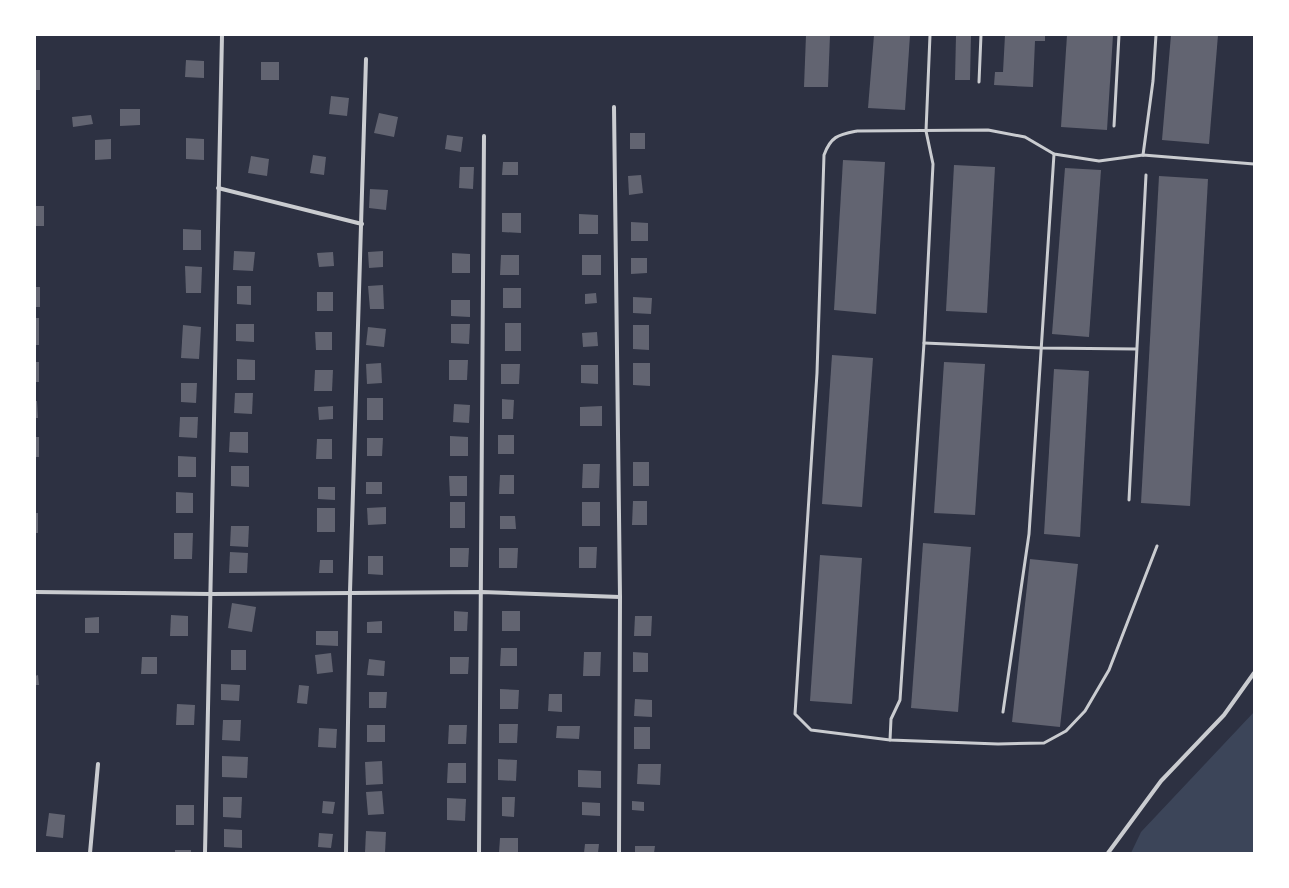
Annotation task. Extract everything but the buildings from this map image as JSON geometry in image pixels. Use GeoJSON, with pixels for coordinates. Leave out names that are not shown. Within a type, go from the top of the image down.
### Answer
{"type":"FeatureCollection","features":[{"type":"Feature","properties":{"kind":"street"},"geometry":{"type":"LineString","coordinates":[[205,853],[222,35]]}},
{"type":"Feature","properties":{"kind":"street"},"geometry":{"type":"LineString","coordinates":[[346,853],[350,592],[366,59]]}},
{"type":"Feature","properties":{"kind":"street"},"geometry":{"type":"LineString","coordinates":[[614,107],[620,597],[619,853]]}},
{"type":"Feature","properties":{"kind":"street"},"geometry":{"type":"LineString","coordinates":[[479,853],[484,136]]}},
{"type":"Feature","properties":{"kind":"street"},"geometry":{"type":"LineString","coordinates":[[218,188],[362,224]]}},
{"type":"Feature","properties":{"kind":"street"},"geometry":{"type":"LineString","coordinates":[[35,592],[210,594],[482,592],[620,597]]}},
{"type":"Feature","properties":{"kind":"street"},"geometry":{"type":"LineString","coordinates":[[1108,853],[1161,781],[1224,715],[1254,673]]}},
{"type":"Feature","properties":{"kind":"street"},"geometry":{"type":"LineString","coordinates":[[90,853],[98,764]]}},
{"type":"Feature","properties":{"kind":"lane"},"geometry":{"type":"LineString","coordinates":[[890,740],[891,719],[900,700],[924,343],[932,164],[926,131],[930,35]]}},
{"type":"Feature","properties":{"kind":"lane"},"geometry":{"type":"LineString","coordinates":[[979,82],[981,35]]}},
{"type":"Feature","properties":{"kind":"lane"},"geometry":{"type":"LineString","coordinates":[[1114,126],[1119,35]]}},
{"type":"Feature","properties":{"kind":"lane"},"geometry":{"type":"LineString","coordinates":[[1143,155],[1153,80],[1156,35]]}},
{"type":"Feature","properties":{"kind":"lane"},"geometry":{"type":"LineString","coordinates":[[1157,546],[1109,670],[1085,711],[1066,731],[1044,743],[998,744],[890,740],[811,730],[795,714],[817,373],[824,155],[829,143],[838,136],[857,130],[988,130],[1025,137],[1054,154],[1099,160],[1143,155],[1254,164]]}},
{"type":"Feature","properties":{"kind":"lane"},"geometry":{"type":"LineString","coordinates":[[1003,712],[1029,534],[1054,154]]}},
{"type":"Feature","properties":{"kind":"lane"},"geometry":{"type":"LineString","coordinates":[[1129,500],[1146,175]]}},
{"type":"Feature","properties":{"kind":"lane"},"geometry":{"type":"LineString","coordinates":[[924,343],[1042,348],[1136,349]]}},
{"type":"Feature","properties":{"kind":"shaded area"},"geometry":{"type":"Polygon","coordinates":[[[1254,712],[1254,853],[1131,853],[1141,832],[1254,712]]]}}]}
